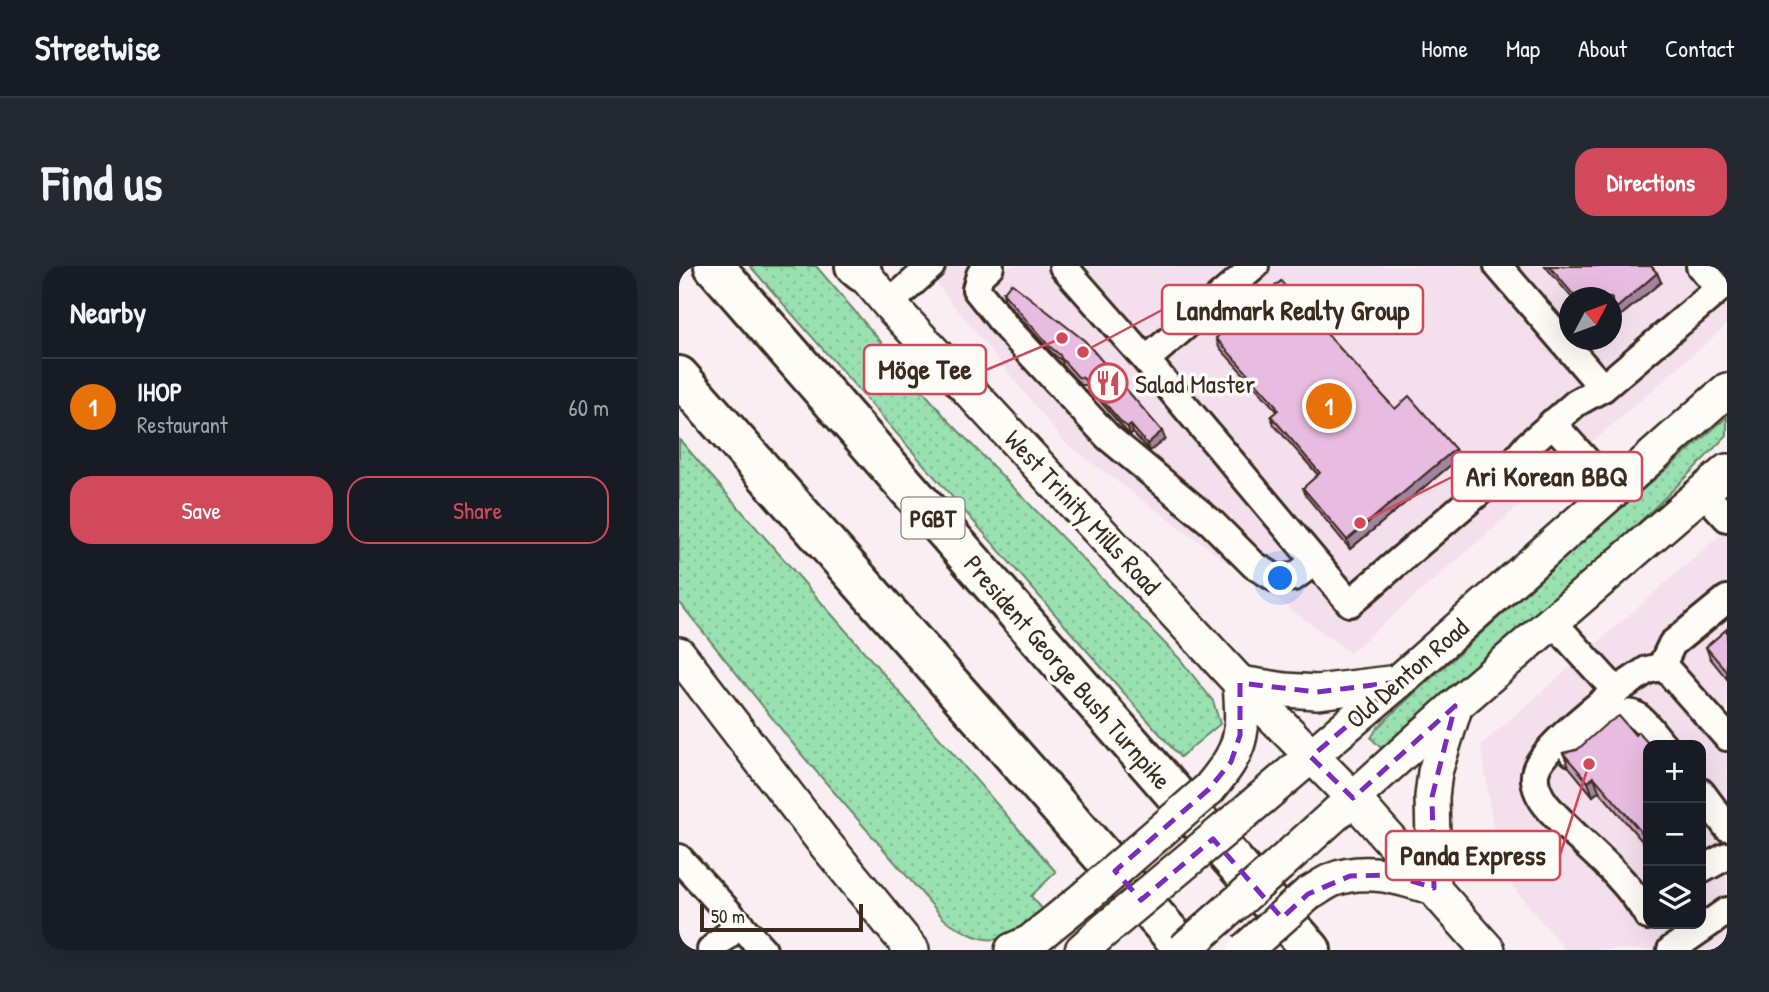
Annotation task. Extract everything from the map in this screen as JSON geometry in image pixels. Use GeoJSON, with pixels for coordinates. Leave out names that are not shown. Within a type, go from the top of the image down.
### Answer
{"type":"FeatureCollection","features":[{"type":"Feature","properties":{"kind":"highway","name":"President George Bush Turnpike"},"geometry":{"type":"LineString","coordinates":[[714,266],[1311,950]]}},
{"type":"Feature","properties":{"kind":"highway"},"geometry":{"type":"LineString","coordinates":[[679,376],[1184,950]]}},
{"type":"Feature","properties":{"kind":"main road","name":"West Trinity Mills Road"},"geometry":{"type":"LineString","coordinates":[[858,268],[1240,683],[1353,798],[1488,950]]}},
{"type":"Feature","properties":{"kind":"main road","name":"Old Denton Road"},"geometry":{"type":"LineString","coordinates":[[1082,950],[1398,682],[1727,390]]}},
{"type":"Feature","properties":{"kind":"main road"},"geometry":{"type":"LineString","coordinates":[[1184,950],[1455,706],[1715,482]]}},
{"type":"Feature","properties":{"kind":"main road"},"geometry":{"type":"LineString","coordinates":[[682,665],[912,950]]}},
{"type":"Feature","properties":{"kind":"main road"},"geometry":{"type":"LineString","coordinates":[[1012,950],[1030,942],[1084,898],[1209,789],[1231,762],[1238,747],[1243,711],[1240,683],[1317,692],[1398,682]]}},
{"type":"Feature","properties":{"kind":"main road"},"geometry":{"type":"LineString","coordinates":[[1245,950],[1308,894],[1332,880],[1363,874],[1392,875],[1434,888],[1432,797],[1435,772],[1455,706]]}},
{"type":"Feature","properties":{"kind":"lane"},"geometry":{"type":"LineString","coordinates":[[889,303],[931,266]]}},
{"type":"Feature","properties":{"kind":"lane"},"geometry":{"type":"LineString","coordinates":[[990,266],[980,275],[976,289],[1007,328],[1108,437],[1212,523],[1254,565],[1277,579],[1294,577],[1314,562]]}},
{"type":"Feature","properties":{"kind":"lane"},"geometry":{"type":"LineString","coordinates":[[1063,266],[1146,360],[1350,603],[1513,463],[1528,444],[1576,403],[1603,388],[1723,286],[1700,266]]}},
{"type":"Feature","properties":{"kind":"lane"},"geometry":{"type":"LineString","coordinates":[[1146,360],[1255,266]]}},
{"type":"Feature","properties":{"kind":"lane"},"geometry":{"type":"LineString","coordinates":[[1498,266],[1603,388]]}},
{"type":"Feature","properties":{"kind":"lane"},"geometry":{"type":"LineString","coordinates":[[1552,424],[1614,491]]}},
{"type":"Feature","properties":{"kind":"lane"},"geometry":{"type":"LineString","coordinates":[[1715,482],[1727,518]]}},
{"type":"Feature","properties":{"kind":"lane"},"geometry":{"type":"LineString","coordinates":[[1661,667],[1672,644],[1727,599]]}},
{"type":"Feature","properties":{"kind":"lane"},"geometry":{"type":"LineString","coordinates":[[1553,622],[1616,691]]}},
{"type":"Feature","properties":{"kind":"lane"},"geometry":{"type":"LineString","coordinates":[[1643,906],[1607,865],[1546,805],[1537,789],[1535,778],[1538,765],[1575,726],[1616,691],[1647,670],[1661,667],[1669,671],[1727,737]]}},
{"type":"Feature","properties":{"kind":"lane"},"geometry":{"type":"LineString","coordinates":[[1538,765],[1564,758],[1615,716],[1624,712],[1637,716],[1659,740]]}},
{"type":"Feature","properties":{"kind":"lane"},"geometry":{"type":"LineString","coordinates":[[1706,799],[1727,827]]}},
{"type":"Feature","properties":{"kind":"lane"},"geometry":{"type":"LineString","coordinates":[[1706,867],[1727,856]]}},
{"type":"Feature","properties":{"kind":"lane"},"geometry":{"type":"LineString","coordinates":[[679,858],[763,950]]}},
{"type":"Feature","properties":{"kind":"lane"},"geometry":{"type":"LineString","coordinates":[[1658,929],[1670,950],[1727,911]]}},
{"type":"Feature","properties":{"kind":"lane"},"geometry":{"type":"LineString","coordinates":[[711,950],[740,923]]}},
{"type":"Feature","properties":{"kind":"highlighted area"},"geometry":{"type":"Polygon","coordinates":[[[1398,682],[1311,757],[1353,798],[1455,706],[1432,797],[1434,888],[1392,875],[1350,876],[1308,894],[1282,918],[1213,839],[1141,900],[1115,871],[1209,789],[1231,762],[1240,735],[1240,683],[1317,692],[1398,682]]]}},
{"type":"Feature","properties":{"kind":"shaded area"},"geometry":{"type":"Polygon","coordinates":[[[922,266],[1727,266],[1727,325],[1350,653],[1065,443],[922,266]]]}},
{"type":"Feature","properties":{"kind":"shaded area"},"geometry":{"type":"Polygon","coordinates":[[[1727,529],[1727,950],[1565,950],[1499,870],[1481,745],[1727,529]]]}},
{"type":"Feature","properties":{"kind":"green space"},"geometry":{"type":"Polygon","coordinates":[[[750,266],[816,266],[947,419],[1179,658],[1213,701],[1220,724],[1180,757],[750,266]]]}},
{"type":"Feature","properties":{"kind":"green space"},"geometry":{"type":"Polygon","coordinates":[[[1727,417],[1727,435],[1651,512],[1412,732],[1384,751],[1371,738],[1377,728],[1396,710],[1589,536],[1727,417]]]}},
{"type":"Feature","properties":{"kind":"green space"},"geometry":{"type":"Polygon","coordinates":[[[679,439],[1056,872],[1031,896],[1046,913],[1007,937],[996,939],[973,936],[944,919],[802,755],[679,602],[679,439]]]}},
{"type":"Feature","properties":{"kind":"building"},"geometry":{"type":"Polygon","coordinates":[[[1549,266],[1651,266],[1657,273],[1622,303],[1622,287],[1567,287],[1549,266]]]}},
{"type":"Feature","properties":{"kind":"building"},"geometry":{"type":"Polygon","coordinates":[[[1281,281],[1293,296],[1300,289],[1323,315],[1316,322],[1395,409],[1409,396],[1455,449],[1347,540],[1303,488],[1320,473],[1271,416],[1278,410],[1275,404],[1216,338],[1281,281]]]}},
{"type":"Feature","properties":{"kind":"building"},"geometry":{"type":"Polygon","coordinates":[[[1011,283],[1085,341],[1162,431],[1147,444],[1131,425],[1128,427],[1122,423],[1003,293],[1011,283]]]}},
{"type":"Feature","properties":{"kind":"building"},"geometry":{"type":"Polygon","coordinates":[[[1727,629],[1727,672],[1706,647],[1727,629]]]}},
{"type":"Feature","properties":{"kind":"building"},"geometry":{"type":"Polygon","coordinates":[[[1619,716],[1635,735],[1638,732],[1645,740],[1643,740],[1643,834],[1594,777],[1588,782],[1563,753],[1577,750],[1619,716]]]}},
{"type":"Feature","properties":{"kind":"place","name":"Möge Tee"},"geometry":{"type":"Point","coordinates":[1062,338]}},
{"type":"Feature","properties":{"kind":"place","name":"Landmark Realty Group"},"geometry":{"type":"Point","coordinates":[1083,352]}},
{"type":"Feature","properties":{"kind":"place","name":"Salad Master"},"geometry":{"type":"Point","coordinates":[1108,383]}},
{"type":"Feature","properties":{"kind":"place","name":"IHOP"},"geometry":{"type":"Point","coordinates":[1329,406]}},
{"type":"Feature","properties":{"kind":"place","name":"Ari Korean BBQ"},"geometry":{"type":"Point","coordinates":[1360,523]}},
{"type":"Feature","properties":{"kind":"place","name":"Panda Express"},"geometry":{"type":"Point","coordinates":[1589,764]}}]}
